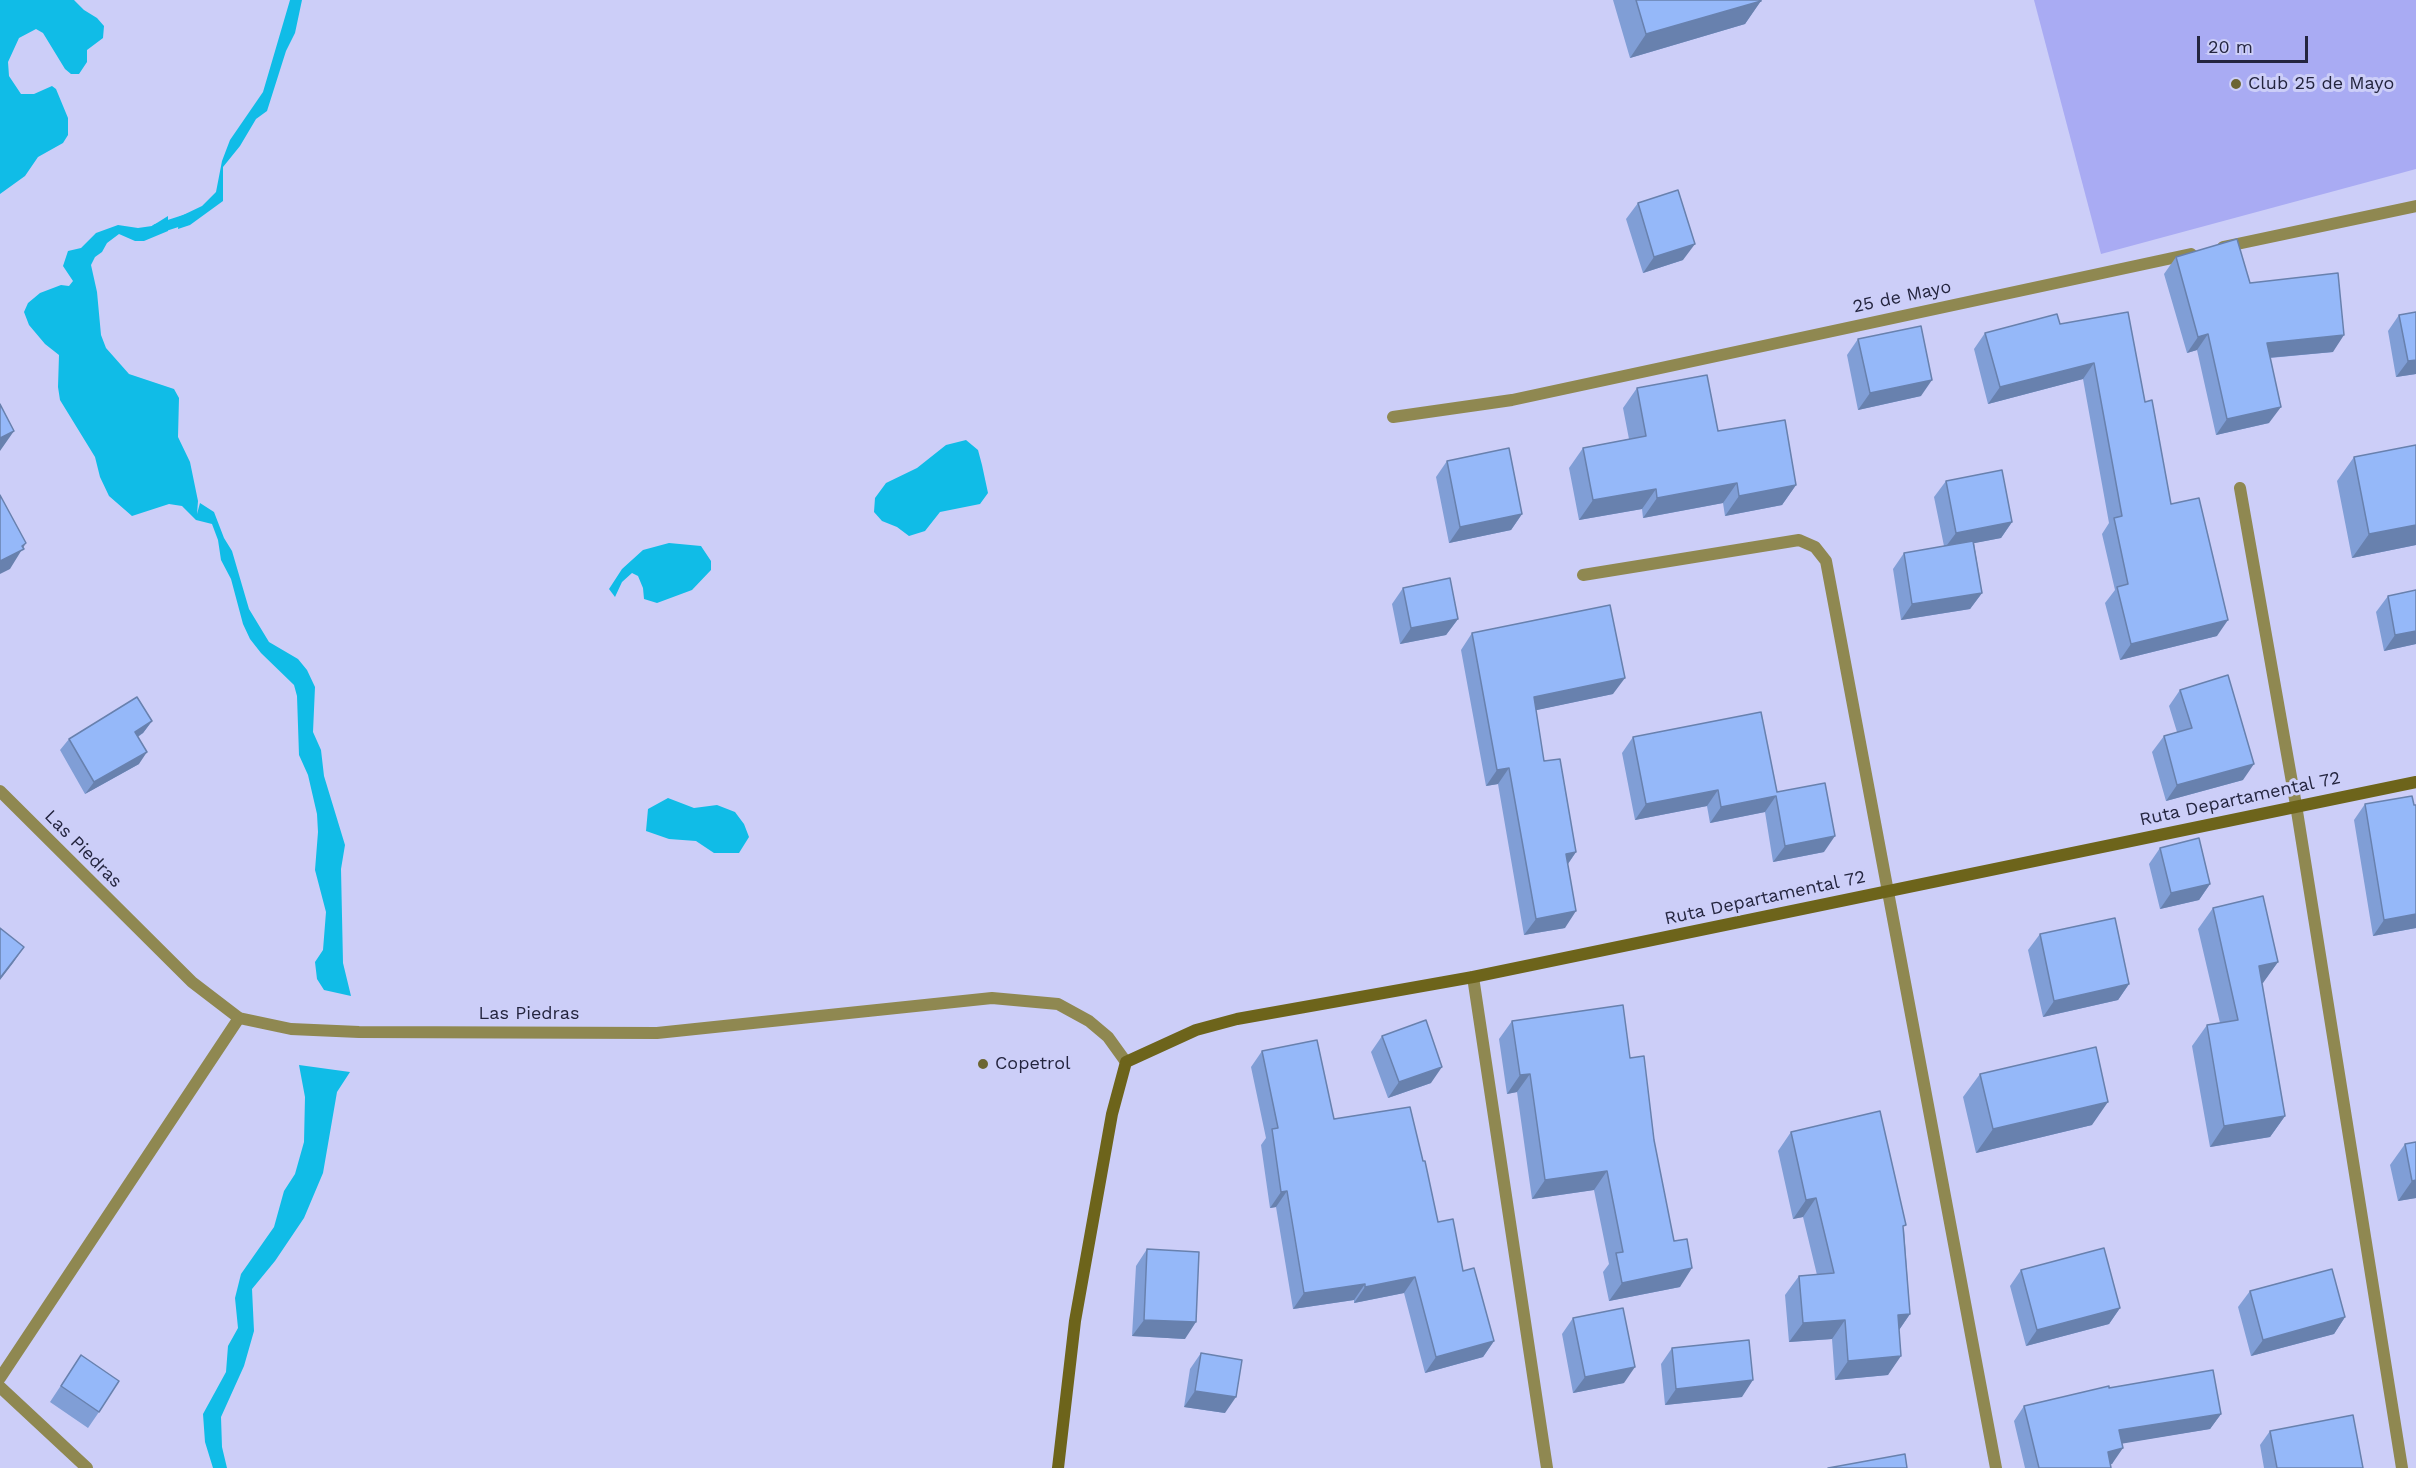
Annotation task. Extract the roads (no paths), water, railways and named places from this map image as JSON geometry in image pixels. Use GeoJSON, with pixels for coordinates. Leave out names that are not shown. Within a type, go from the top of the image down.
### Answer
{"type":"FeatureCollection","features":[{"type":"Feature","properties":{"kind":"main road","name":"Ruta Departamental 72"},"geometry":{"type":"LineString","coordinates":[[1126,1062],[1196,1030],[1237,1018],[1473,977],[2416,782]]}},
{"type":"Feature","properties":{"kind":"main road"},"geometry":{"type":"LineString","coordinates":[[1058,1468],[1075,1321],[1112,1114],[1126,1062]]}},
{"type":"Feature","properties":{"kind":"street","name":"25 de Mayo"},"geometry":{"type":"LineString","coordinates":[[1393,417],[1512,400],[2416,206]]}},
{"type":"Feature","properties":{"kind":"street"},"geometry":{"type":"LineString","coordinates":[[2240,488],[2296,805],[2402,1468]]}},
{"type":"Feature","properties":{"kind":"street"},"geometry":{"type":"LineString","coordinates":[[1583,575],[1799,540],[1815,547],[1826,561],[1996,1468]]}},
{"type":"Feature","properties":{"kind":"street","name":"Las Piedras"},"geometry":{"type":"LineString","coordinates":[[0,791],[192,982],[239,1018],[291,1029],[359,1032],[657,1033],[992,998],[1058,1005],[1089,1021],[1108,1037],[1126,1062]]}},
{"type":"Feature","properties":{"kind":"street"},"geometry":{"type":"LineString","coordinates":[[1473,977],[1547,1468]]}},
{"type":"Feature","properties":{"kind":"street"},"geometry":{"type":"LineString","coordinates":[[0,1378],[239,1018]]}},
{"type":"Feature","properties":{"kind":"street"},"geometry":{"type":"LineString","coordinates":[[0,1387],[87,1468]]}},
{"type":"Feature","properties":{"kind":"waterway"},"geometry":{"type":"LineString","coordinates":[[156,229],[190,218]]}},
{"type":"Feature","properties":{"kind":"place","name":"Club 25 de Mayo"},"geometry":{"type":"Point","coordinates":[2236,84]}},
{"type":"Feature","properties":{"kind":"place","name":"Copetrol"},"geometry":{"type":"Point","coordinates":[983,1064]}}]}
